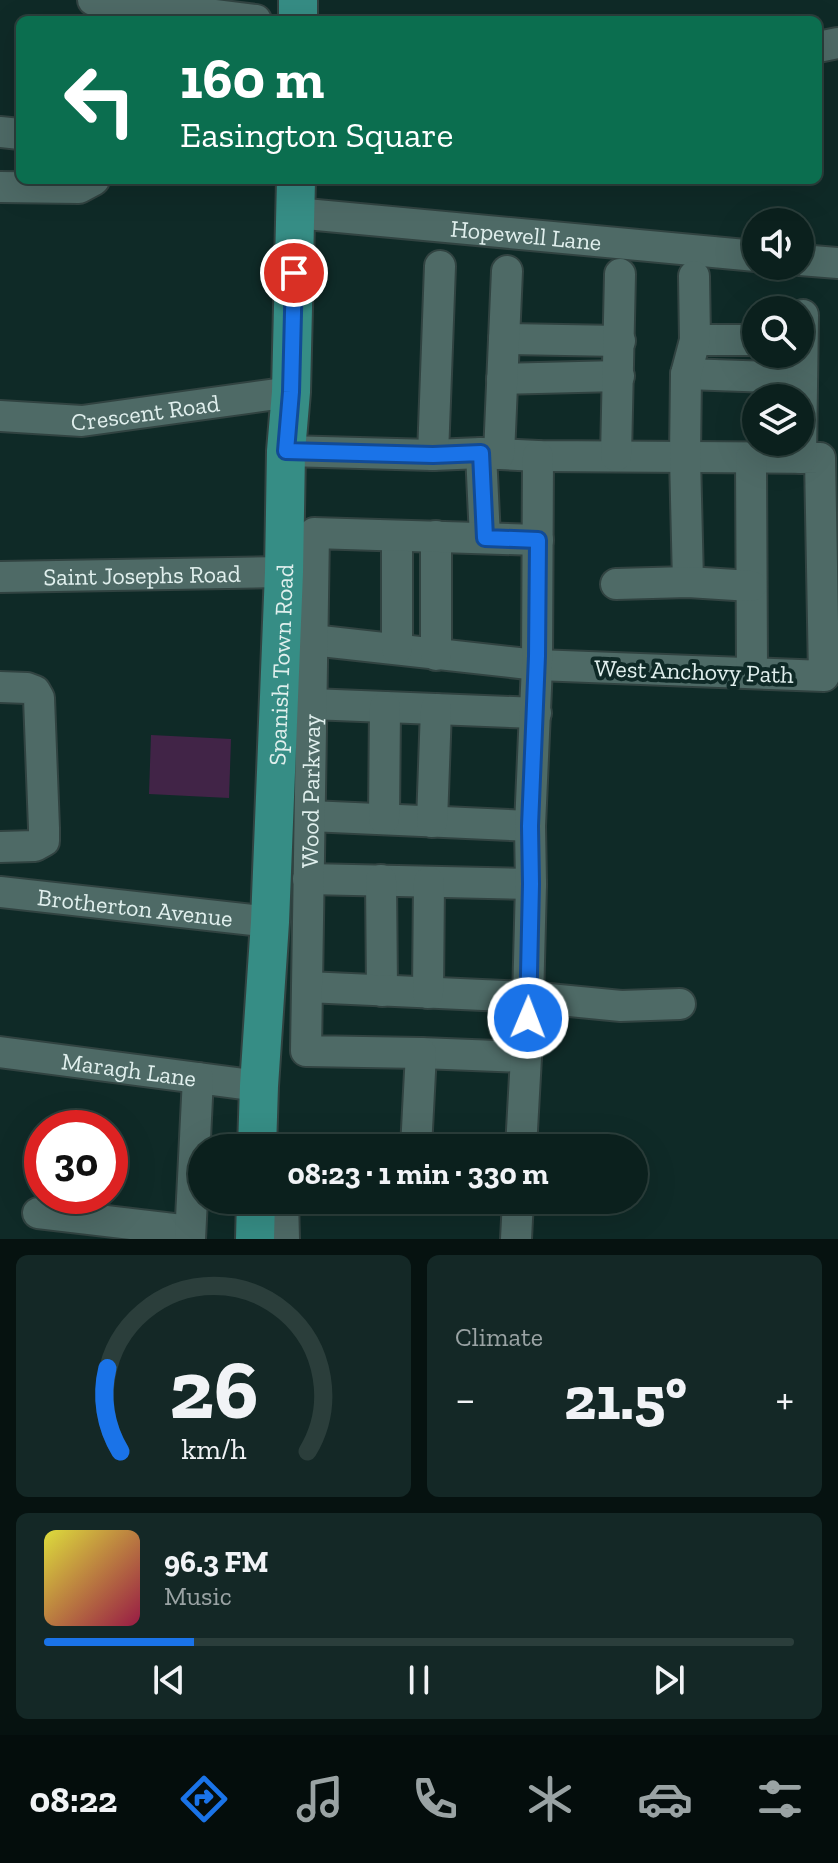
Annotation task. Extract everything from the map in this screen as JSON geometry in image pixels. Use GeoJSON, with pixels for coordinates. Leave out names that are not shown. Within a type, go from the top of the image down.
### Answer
{"type":"FeatureCollection","features":[{"type":"Feature","properties":{"kind":"main road","name":"Spanish Town Road"},"geometry":{"type":"LineString","coordinates":[[257,1134],[270,922],[296,197]]}},
{"type":"Feature","properties":{"kind":"main road"},"geometry":{"type":"LineString","coordinates":[[255,1239],[256,1214]]}},
{"type":"Feature","properties":{"kind":"street"},"geometry":{"type":"LineString","coordinates":[[93,0],[223,16]]}},
{"type":"Feature","properties":{"kind":"street"},"geometry":{"type":"LineString","coordinates":[[0,187],[79,188],[86,184]]}},
{"type":"Feature","properties":{"kind":"street","name":"Hopewell Lane"},"geometry":{"type":"LineString","coordinates":[[296,197],[742,254]]}},
{"type":"Feature","properties":{"kind":"street"},"geometry":{"type":"LineString","coordinates":[[814,261],[838,263]]}},
{"type":"Feature","properties":{"kind":"street"},"geometry":{"type":"LineString","coordinates":[[433,455],[440,266]]}},
{"type":"Feature","properties":{"kind":"street"},"geometry":{"type":"LineString","coordinates":[[485,538],[490,454],[502,379],[507,271]]}},
{"type":"Feature","properties":{"kind":"street"},"geometry":{"type":"LineString","coordinates":[[616,456],[620,274]]}},
{"type":"Feature","properties":{"kind":"street"},"geometry":{"type":"LineString","coordinates":[[688,582],[686,374],[695,340],[694,276]]}},
{"type":"Feature","properties":{"kind":"street"},"geometry":{"type":"LineString","coordinates":[[504,339],[620,341]]}},
{"type":"Feature","properties":{"kind":"street"},"geometry":{"type":"LineString","coordinates":[[695,340],[742,340]]}},
{"type":"Feature","properties":{"kind":"street"},"geometry":{"type":"LineString","coordinates":[[286,451],[810,458],[802,368]]}},
{"type":"Feature","properties":{"kind":"street"},"geometry":{"type":"LineString","coordinates":[[686,374],[802,378]]}},
{"type":"Feature","properties":{"kind":"street"},"geometry":{"type":"LineString","coordinates":[[502,379],[619,376]]}},
{"type":"Feature","properties":{"kind":"street","name":"Crescent Road"},"geometry":{"type":"LineString","coordinates":[[0,416],[82,421],[291,392]]}},
{"type":"Feature","properties":{"kind":"street"},"geometry":{"type":"LineString","coordinates":[[522,1134],[536,713],[538,456]]}},
{"type":"Feature","properties":{"kind":"street"},"geometry":{"type":"LineString","coordinates":[[751,458],[752,673]]}},
{"type":"Feature","properties":{"kind":"street","name":"West Anchovy Path"},"geometry":{"type":"LineString","coordinates":[[312,640],[537,665],[824,676],[810,458]]}},
{"type":"Feature","properties":{"kind":"street","name":"Wood Parkway"},"geometry":{"type":"LineString","coordinates":[[397,537],[314,533],[306,1051],[421,1053]]}},
{"type":"Feature","properties":{"kind":"street"},"geometry":{"type":"LineString","coordinates":[[436,536],[436,655]]}},
{"type":"Feature","properties":{"kind":"street"},"geometry":{"type":"LineString","coordinates":[[397,649],[397,537],[538,540]]}},
{"type":"Feature","properties":{"kind":"street","name":"Saint Josephs Road"},"geometry":{"type":"LineString","coordinates":[[0,577],[284,572]]}},
{"type":"Feature","properties":{"kind":"street"},"geometry":{"type":"LineString","coordinates":[[616,584],[688,582],[751,586]]}},
{"type":"Feature","properties":{"kind":"street"},"geometry":{"type":"LineString","coordinates":[[0,687],[27,688],[35,691],[39,698],[44,828],[44,841],[35,846],[0,847]]}},
{"type":"Feature","properties":{"kind":"street"},"geometry":{"type":"LineString","coordinates":[[311,704],[536,713]]}},
{"type":"Feature","properties":{"kind":"street"},"geometry":{"type":"LineString","coordinates":[[384,819],[385,707]]}},
{"type":"Feature","properties":{"kind":"street"},"geometry":{"type":"LineString","coordinates":[[432,822],[436,709]]}},
{"type":"Feature","properties":{"kind":"street"},"geometry":{"type":"LineString","coordinates":[[310,816],[530,826]]}},
{"type":"Feature","properties":{"kind":"street"},"geometry":{"type":"LineString","coordinates":[[308,879],[531,884]]}},
{"type":"Feature","properties":{"kind":"street"},"geometry":{"type":"LineString","coordinates":[[381,880],[382,991]]}},
{"type":"Feature","properties":{"kind":"street"},"geometry":{"type":"LineString","coordinates":[[428,993],[429,882]]}},
{"type":"Feature","properties":{"kind":"street","name":"Brotherton Avenue"},"geometry":{"type":"LineString","coordinates":[[0,892],[270,922]]}},
{"type":"Feature","properties":{"kind":"street"},"geometry":{"type":"LineString","coordinates":[[307,987],[528,997],[621,1006],[680,1004]]}},
{"type":"Feature","properties":{"kind":"street","name":"Maragh Lane"},"geometry":{"type":"LineString","coordinates":[[0,1052],[259,1086]]}},
{"type":"Feature","properties":{"kind":"street"},"geometry":{"type":"LineString","coordinates":[[417,1134],[421,1053],[526,1057]]}},
{"type":"Feature","properties":{"kind":"street"},"geometry":{"type":"LineString","coordinates":[[45,1214],[190,1235],[198,1078]]}},
{"type":"Feature","properties":{"kind":"street"},"geometry":{"type":"LineString","coordinates":[[283,1214],[284,1239]]}},
{"type":"Feature","properties":{"kind":"street"},"geometry":{"type":"LineString","coordinates":[[516,1239],[517,1214]]}},
{"type":"Feature","properties":{"kind":"shaded area"},"geometry":{"type":"Polygon","coordinates":[[[151,735],[231,739],[229,798],[149,794],[151,735]]]}},
{"type":"Feature","properties":{"kind":"route"},"geometry":{"type":"LineString","coordinates":[[294,273],[286,451],[433,455],[481,453],[485,538],[538,540],[528,1018]]}}]}
